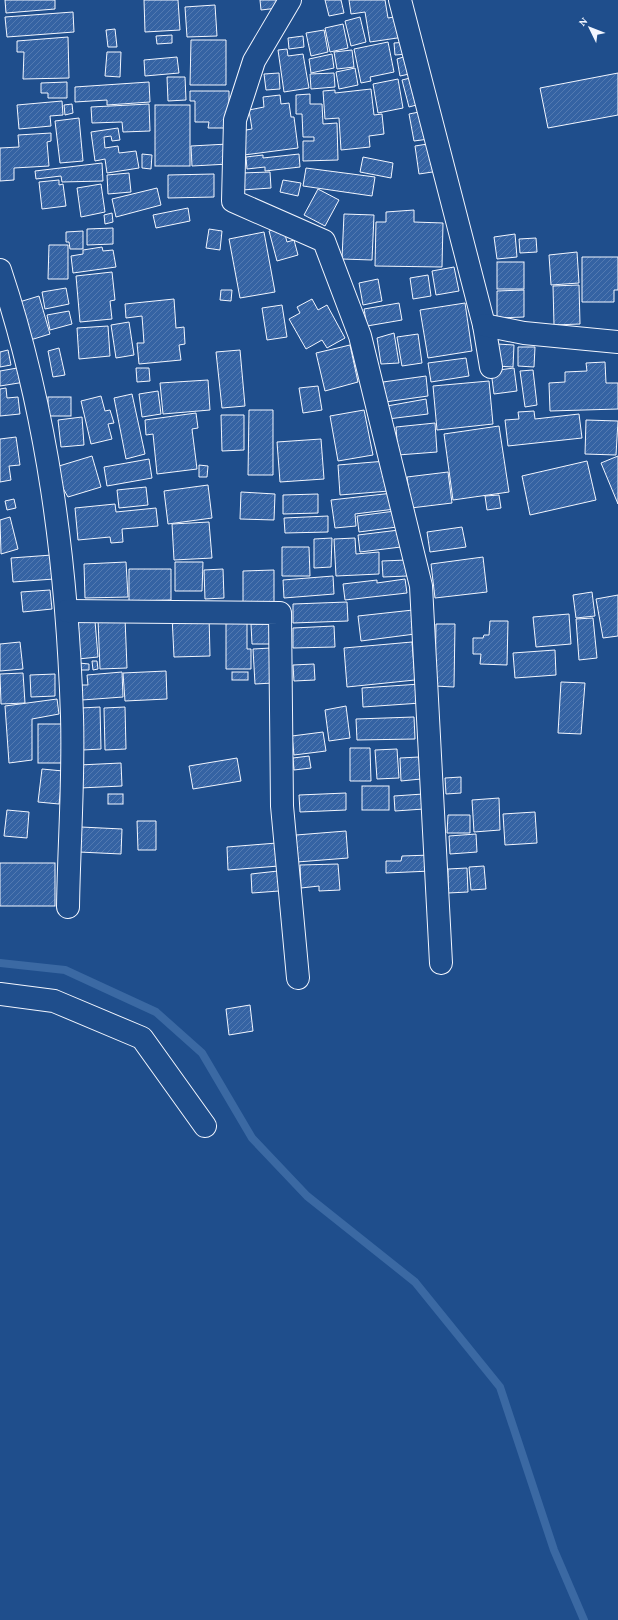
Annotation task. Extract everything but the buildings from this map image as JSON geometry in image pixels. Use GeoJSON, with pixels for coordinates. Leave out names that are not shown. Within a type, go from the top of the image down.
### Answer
{"type":"FeatureCollection","features":[{"type":"Feature","properties":{"kind":"street"},"geometry":{"type":"LineString","coordinates":[[290,0],[254,61],[235,120],[233,201],[324,241],[360,336],[421,586],[441,963]]}},
{"type":"Feature","properties":{"kind":"street"},"geometry":{"type":"LineString","coordinates":[[400,0],[484,325],[491,367]]}},
{"type":"Feature","properties":{"kind":"street"},"geometry":{"type":"LineString","coordinates":[[0,270],[28,364],[42,424],[57,511],[67,611],[72,718],[68,907]]}},
{"type":"Feature","properties":{"kind":"street"},"geometry":{"type":"LineString","coordinates":[[484,325],[524,333],[618,342]]}},
{"type":"Feature","properties":{"kind":"street"},"geometry":{"type":"LineString","coordinates":[[67,611],[280,612],[282,806],[298,978]]}},
{"type":"Feature","properties":{"kind":"street"},"geometry":{"type":"LineString","coordinates":[[0,994],[54,1001],[142,1038],[205,1126]]}},
{"type":"Feature","properties":{"kind":"waterway"},"geometry":{"type":"LineString","coordinates":[[0,963],[65,970],[156,1012],[202,1053],[252,1138],[307,1196],[415,1282],[500,1387],[554,1550],[584,1620]]}}]}
